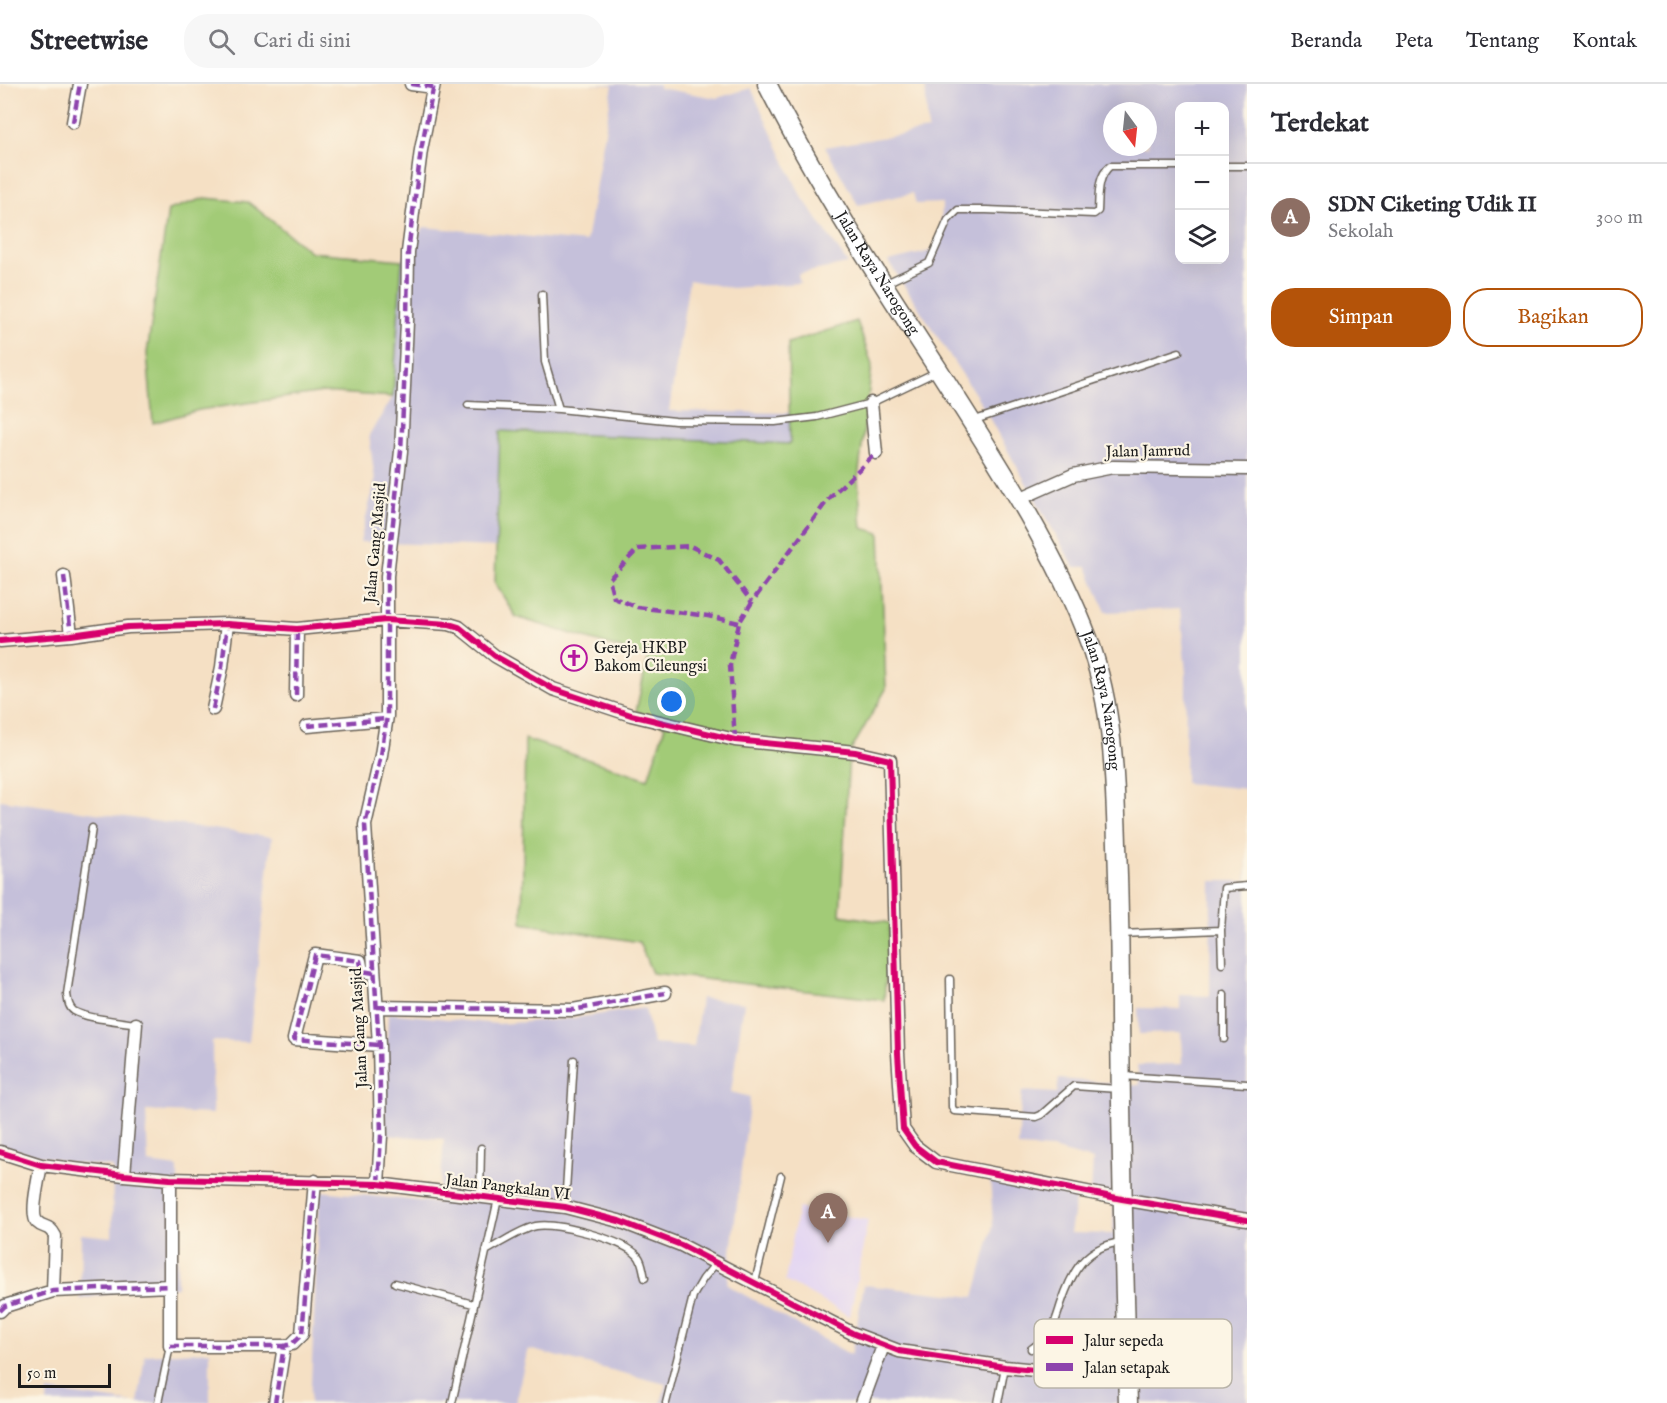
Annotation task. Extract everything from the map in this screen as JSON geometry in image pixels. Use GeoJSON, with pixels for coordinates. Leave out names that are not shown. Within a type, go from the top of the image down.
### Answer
{"type":"FeatureCollection","features":[{"type":"Feature","properties":{"kind":"main road","name":"Jalan Raya Narogong"},"geometry":{"type":"LineString","coordinates":[[767,84],[820,180],[1019,499],[1068,591],[1102,683],[1111,730],[1115,769],[1126,1319]]}},
{"type":"Feature","properties":{"kind":"main road","name":"Jalan Raya Narogong"},"geometry":{"type":"LineString","coordinates":[[1127,1388],[1128,1403]]}},
{"type":"Feature","properties":{"kind":"street"},"geometry":{"type":"LineString","coordinates":[[73,122],[80,84]]}},
{"type":"Feature","properties":{"kind":"street"},"geometry":{"type":"LineString","coordinates":[[411,84],[433,85]]}},
{"type":"Feature","properties":{"kind":"street","name":"Jalan Gang Masjid"},"geometry":{"type":"LineString","coordinates":[[378,1184],[381,1136],[379,1045],[365,825],[381,755],[386,719],[387,576],[401,451],[408,252],[421,150],[433,85]]}},
{"type":"Feature","properties":{"kind":"street"},"geometry":{"type":"LineString","coordinates":[[871,403],[876,453]]}},
{"type":"Feature","properties":{"kind":"street","name":"Jalan Jamrud"},"geometry":{"type":"LineString","coordinates":[[1019,499],[1073,475],[1113,467],[1247,469]]}},
{"type":"Feature","properties":{"kind":"street"},"geometry":{"type":"LineString","coordinates":[[64,576],[71,635]]}},
{"type":"Feature","properties":{"kind":"street"},"geometry":{"type":"LineString","coordinates":[[0,640],[71,635],[128,627],[227,624],[297,629],[386,620],[449,624],[459,627],[495,656],[554,689],[631,715],[735,740],[855,752],[890,760],[898,1053],[903,1129],[915,1146],[936,1162],[1122,1199],[1247,1220]]}},
{"type":"Feature","properties":{"kind":"street"},"geometry":{"type":"LineString","coordinates":[[213,709],[222,667],[227,624]]}},
{"type":"Feature","properties":{"kind":"street"},"geometry":{"type":"LineString","coordinates":[[296,695],[297,629]]}},
{"type":"Feature","properties":{"kind":"street"},"geometry":{"type":"LineString","coordinates":[[307,726],[386,719]]}},
{"type":"Feature","properties":{"kind":"street"},"geometry":{"type":"LineString","coordinates":[[374,973],[362,971],[360,961],[315,955],[294,1039],[379,1045]]}},
{"type":"Feature","properties":{"kind":"street"},"geometry":{"type":"LineString","coordinates":[[377,1007],[573,1010],[665,993]]}},
{"type":"Feature","properties":{"kind":"street"},"geometry":{"type":"LineString","coordinates":[[124,1175],[136,1024]]}},
{"type":"Feature","properties":{"kind":"street","name":"Jalan Pangkalan VI"},"geometry":{"type":"LineString","coordinates":[[0,1152],[41,1165],[124,1175],[170,1179],[378,1184],[565,1207],[619,1221],[681,1245],[755,1281],[852,1333],[883,1346],[899,1351],[1034,1370]]}},
{"type":"Feature","properties":{"kind":"street"},"geometry":{"type":"LineString","coordinates":[[41,1165],[34,1210],[37,1222],[52,1229],[55,1236],[53,1292]]}},
{"type":"Feature","properties":{"kind":"street"},"geometry":{"type":"LineString","coordinates":[[170,1179],[170,1346],[284,1346],[292,1344],[302,1334],[315,1181]]}},
{"type":"Feature","properties":{"kind":"street"},"geometry":{"type":"LineString","coordinates":[[0,1311],[5,1306],[53,1292],[170,1286]]}},
{"type":"Feature","properties":{"kind":"street"},"geometry":{"type":"LineString","coordinates":[[274,1403],[284,1346]]}},
{"type":"Feature","properties":{"kind":"street"},"geometry":{"type":"LineString","coordinates":[[862,1403],[883,1346]]}},
{"type":"Feature","properties":{"kind":"lane"},"geometry":{"type":"LineString","coordinates":[[884,284],[929,263],[948,220],[958,210],[1094,214],[1098,211],[1100,180],[1110,166],[1175,166]]}},
{"type":"Feature","properties":{"kind":"lane"},"geometry":{"type":"LineString","coordinates":[[1229,166],[1247,166]]}},
{"type":"Feature","properties":{"kind":"lane"},"geometry":{"type":"LineString","coordinates":[[542,294],[545,362],[559,410]]}},
{"type":"Feature","properties":{"kind":"lane"},"geometry":{"type":"LineString","coordinates":[[972,421],[1179,352]]}},
{"type":"Feature","properties":{"kind":"lane"},"geometry":{"type":"LineString","coordinates":[[468,405],[559,410],[675,421],[775,422],[817,417],[871,403],[939,370]]}},
{"type":"Feature","properties":{"kind":"lane"},"geometry":{"type":"LineString","coordinates":[[92,828],[67,994],[69,1004],[75,1011],[88,1015],[136,1024]]}},
{"type":"Feature","properties":{"kind":"lane"},"geometry":{"type":"LineString","coordinates":[[1222,963],[1221,930],[1224,888],[1247,886]]}},
{"type":"Feature","properties":{"kind":"lane"},"geometry":{"type":"LineString","coordinates":[[1120,934],[1221,930]]}},
{"type":"Feature","properties":{"kind":"lane"},"geometry":{"type":"LineString","coordinates":[[950,979],[952,1109],[1036,1117],[1074,1086],[1121,1083],[1247,1084]]}},
{"type":"Feature","properties":{"kind":"lane"},"geometry":{"type":"LineString","coordinates":[[1224,994],[1224,1039]]}},
{"type":"Feature","properties":{"kind":"lane"},"geometry":{"type":"LineString","coordinates":[[565,1207],[574,1060]]}},
{"type":"Feature","properties":{"kind":"lane"},"geometry":{"type":"LineString","coordinates":[[480,1198],[482,1148]]}},
{"type":"Feature","properties":{"kind":"lane"},"geometry":{"type":"LineString","coordinates":[[755,1281],[781,1176]]}},
{"type":"Feature","properties":{"kind":"lane"},"geometry":{"type":"LineString","coordinates":[[452,1403],[498,1199]]}},
{"type":"Feature","properties":{"kind":"lane"},"geometry":{"type":"LineString","coordinates":[[486,1251],[539,1226],[564,1228],[607,1239],[636,1254],[642,1262],[645,1278]]}},
{"type":"Feature","properties":{"kind":"lane"},"geometry":{"type":"LineString","coordinates":[[1056,1319],[1064,1294],[1081,1261],[1106,1244],[1124,1241]]}},
{"type":"Feature","properties":{"kind":"lane"},"geometry":{"type":"LineString","coordinates":[[666,1403],[693,1296],[703,1278],[716,1262]]}},
{"type":"Feature","properties":{"kind":"lane"},"geometry":{"type":"LineString","coordinates":[[395,1283],[473,1304]]}},
{"type":"Feature","properties":{"kind":"lane"},"geometry":{"type":"LineString","coordinates":[[158,1403],[170,1346]]}},
{"type":"Feature","properties":{"kind":"lane"},"geometry":{"type":"LineString","coordinates":[[998,1403],[1005,1367]]}},
{"type":"Feature","properties":{"kind":"shaded area"},"geometry":{"type":"Polygon","coordinates":[[[585,84],[659,84],[659,88],[717,98],[751,88],[800,194],[848,264],[798,274],[800,283],[732,288],[689,280],[669,411],[790,413],[790,444],[500,431],[496,547],[360,542],[375,481],[369,435],[393,397],[402,260],[424,227],[586,242],[613,85],[585,84]]]}},
{"type":"Feature","properties":{"kind":"shaded area"},"geometry":{"type":"Polygon","coordinates":[[[925,84],[1247,84],[1247,789],[1185,783],[1186,674],[1180,609],[1106,612],[1087,567],[1074,567],[979,400],[888,261],[931,251],[941,237],[942,203],[916,204],[913,193],[858,205],[825,147],[928,130],[925,84]]]}},
{"type":"Feature","properties":{"kind":"shaded area"},"geometry":{"type":"Polygon","coordinates":[[[0,800],[272,837],[249,1042],[212,1041],[213,1114],[146,1111],[148,1163],[178,1167],[177,1287],[121,1291],[80,1300],[81,1234],[112,1237],[113,1167],[71,1163],[0,1146],[0,800]]]}},
{"type":"Feature","properties":{"kind":"shaded area"},"geometry":{"type":"Polygon","coordinates":[[[1247,852],[1247,1403],[661,1403],[666,1384],[528,1349],[515,1403],[310,1403],[320,1191],[439,1203],[444,1139],[384,1135],[388,1013],[497,1024],[567,1019],[645,1008],[653,1044],[694,1047],[701,998],[744,1003],[731,1092],[750,1097],[727,1285],[851,1355],[864,1285],[974,1297],[993,1226],[990,1176],[1077,1190],[1070,1233],[1113,1234],[1114,1198],[1091,1191],[1093,1160],[1052,1149],[1018,1147],[1022,1091],[1057,1093],[1059,1079],[1140,1085],[1137,1065],[1182,1064],[1181,1033],[1139,1034],[1138,1008],[1180,1009],[1180,995],[1210,996],[1211,881],[1246,881],[1247,852]]]}},
{"type":"Feature","properties":{"kind":"shaded area"},"geometry":{"type":"Polygon","coordinates":[[[798,1208],[868,1220],[850,1316],[785,1281],[798,1208]]]}},
{"type":"Feature","properties":{"kind":"shaded area"},"geometry":{"type":"Polygon","coordinates":[[[210,1351],[210,1403],[138,1403],[145,1355],[210,1351]]]}},
{"type":"Feature","properties":{"kind":"shaded area"},"geometry":{"type":"Polygon","coordinates":[[[48,1391],[134,1403],[47,1403],[48,1391]]]}},
{"type":"Feature","properties":{"kind":"green space"},"geometry":{"type":"Polygon","coordinates":[[[205,198],[248,202],[311,252],[402,260],[393,397],[323,392],[199,410],[153,423],[147,353],[168,210],[205,198]]]}},
{"type":"Feature","properties":{"kind":"green space"},"geometry":{"type":"Polygon","coordinates":[[[857,321],[872,365],[858,479],[862,528],[880,533],[886,689],[849,754],[840,915],[890,923],[884,1000],[652,973],[639,942],[522,923],[525,739],[648,779],[665,726],[636,711],[648,657],[516,617],[495,583],[500,431],[790,444],[788,343],[857,321]]]}},
{"type":"Feature","properties":{"kind":"marked path"},"geometry":{"type":"LineString","coordinates":[[73,122],[80,84]]}},
{"type":"Feature","properties":{"kind":"marked path"},"geometry":{"type":"LineString","coordinates":[[411,84],[433,87]]}},
{"type":"Feature","properties":{"kind":"marked path"},"geometry":{"type":"LineString","coordinates":[[378,1184],[381,1136],[379,1045],[365,825],[381,755],[387,716],[387,576],[401,451],[408,252],[421,150],[434,84]]}},
{"type":"Feature","properties":{"kind":"marked path"},"geometry":{"type":"LineString","coordinates":[[735,740],[730,665],[739,623],[830,497],[876,453]]}},
{"type":"Feature","properties":{"kind":"marked path"},"geometry":{"type":"LineString","coordinates":[[739,623],[708,616],[637,607],[614,598],[609,579],[638,549],[690,546],[719,560],[752,602]]}},
{"type":"Feature","properties":{"kind":"marked path"},"geometry":{"type":"LineString","coordinates":[[64,576],[71,635]]}},
{"type":"Feature","properties":{"kind":"marked path"},"geometry":{"type":"LineString","coordinates":[[213,709],[222,667],[227,624]]}},
{"type":"Feature","properties":{"kind":"marked path"},"geometry":{"type":"LineString","coordinates":[[296,695],[297,629]]}},
{"type":"Feature","properties":{"kind":"marked path"},"geometry":{"type":"LineString","coordinates":[[307,726],[386,719]]}},
{"type":"Feature","properties":{"kind":"marked path"},"geometry":{"type":"LineString","coordinates":[[374,973],[362,971],[360,961],[315,955],[294,1039],[379,1045]]}},
{"type":"Feature","properties":{"kind":"marked path"},"geometry":{"type":"LineString","coordinates":[[377,1007],[573,1010],[665,993]]}},
{"type":"Feature","properties":{"kind":"marked path"},"geometry":{"type":"LineString","coordinates":[[275,1403],[284,1346],[292,1344],[302,1334],[315,1181]]}},
{"type":"Feature","properties":{"kind":"marked path"},"geometry":{"type":"LineString","coordinates":[[0,1311],[5,1306],[53,1291],[170,1286]]}},
{"type":"Feature","properties":{"kind":"marked path"},"geometry":{"type":"LineString","coordinates":[[170,1346],[284,1346]]}},
{"type":"Feature","properties":{"kind":"cycle path"},"geometry":{"type":"LineString","coordinates":[[0,641],[128,627],[227,624],[297,629],[386,620],[449,624],[459,627],[495,656],[553,689],[631,715],[735,740],[855,752],[890,760],[898,1053],[903,1129],[915,1146],[936,1162],[1122,1199],[1247,1220]]}},
{"type":"Feature","properties":{"kind":"cycle path"},"geometry":{"type":"LineString","coordinates":[[0,1152],[41,1165],[124,1175],[170,1179],[378,1184],[565,1207],[619,1221],[681,1245],[852,1333],[899,1351],[1034,1370]]}},
{"type":"Feature","properties":{"kind":"place","name":"Gereja HKBP Bakom Cileungsi"},"geometry":{"type":"Point","coordinates":[574,658]}},
{"type":"Feature","properties":{"kind":"place","name":"SDN Ciketing Udik II"},"geometry":{"type":"Point","coordinates":[828,1243]}}]}
